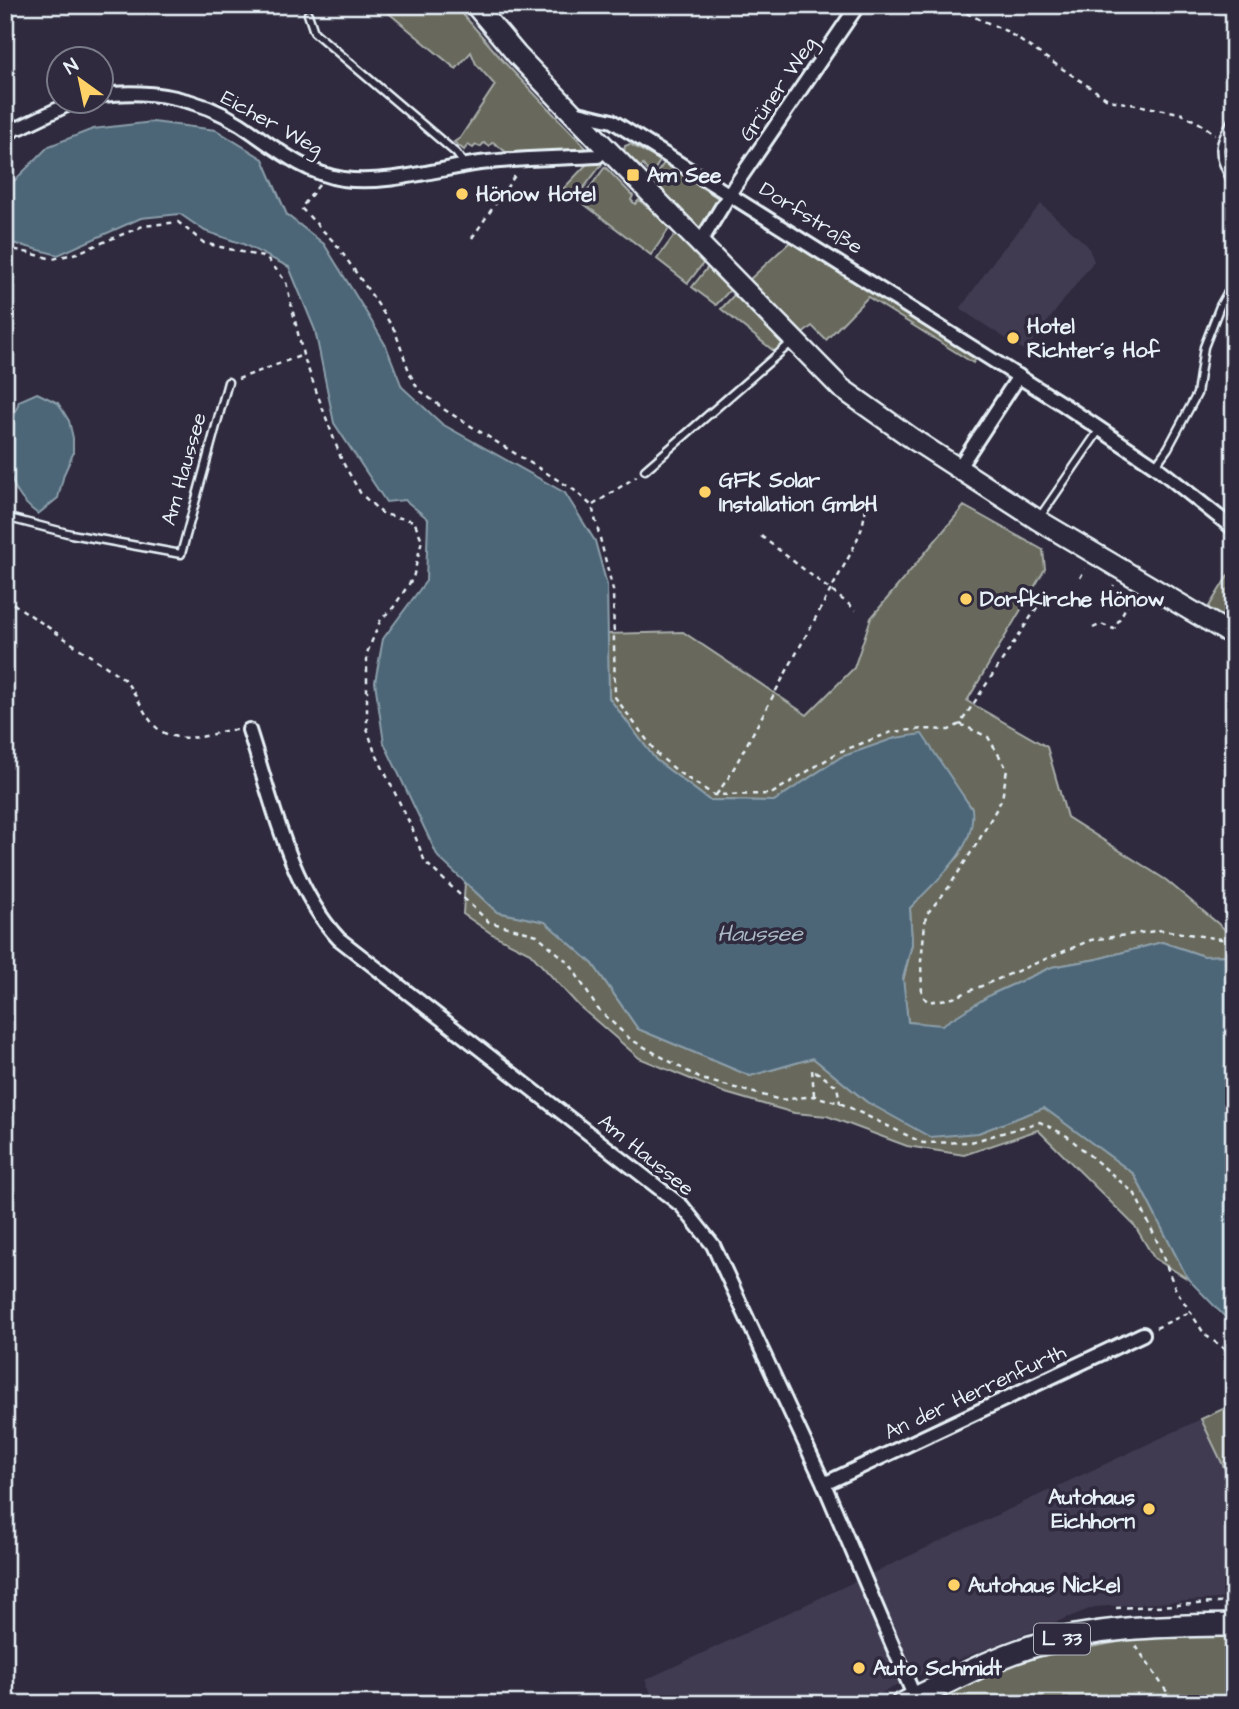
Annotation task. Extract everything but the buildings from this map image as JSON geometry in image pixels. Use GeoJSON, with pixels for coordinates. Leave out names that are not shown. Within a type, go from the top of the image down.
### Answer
{"type":"FeatureCollection","features":[{"type":"Feature","properties":{"kind":"main road"},"geometry":{"type":"LineString","coordinates":[[475,5],[517,55],[841,388],[958,469],[1038,520],[1234,636]]}},
{"type":"Feature","properties":{"kind":"main road","name":"L 33"},"geometry":{"type":"LineString","coordinates":[[908,1701],[989,1663],[1030,1647],[1074,1636],[1121,1628],[1234,1625]]}},
{"type":"Feature","properties":{"kind":"street","name":"Grüner Weg"},"geometry":{"type":"LineString","coordinates":[[700,243],[730,194],[858,5]]}},
{"type":"Feature","properties":{"kind":"street","name":"Eicher Weg"},"geometry":{"type":"LineString","coordinates":[[116,94],[136,93],[181,98],[228,118],[282,154],[314,170],[342,179],[374,180],[465,165]]}},
{"type":"Feature","properties":{"kind":"street","name":"Dorfstraße"},"geometry":{"type":"LineString","coordinates":[[574,112],[612,121],[730,194],[1100,429],[1155,466],[1234,529]]}},
{"type":"Feature","properties":{"kind":"street"},"geometry":{"type":"LineString","coordinates":[[21,127],[46,115]]}},
{"type":"Feature","properties":{"kind":"street"},"geometry":{"type":"LineString","coordinates":[[465,165],[506,160],[598,156],[606,148]]}},
{"type":"Feature","properties":{"kind":"street"},"geometry":{"type":"LineString","coordinates":[[958,469],[1018,376]]}},
{"type":"Feature","properties":{"kind":"street","name":"Am Haussee"},"geometry":{"type":"LineString","coordinates":[[248,730],[297,873],[316,912],[330,929],[360,956],[682,1206],[713,1245],[824,1484],[908,1701]]}},
{"type":"Feature","properties":{"kind":"street","name":"An der Herrenfurth"},"geometry":{"type":"LineString","coordinates":[[824,1484],[1143,1334]]}},
{"type":"Feature","properties":{"kind":"lane"},"geometry":{"type":"LineString","coordinates":[[308,14],[314,32],[456,153],[465,165]]}},
{"type":"Feature","properties":{"kind":"lane"},"geometry":{"type":"LineString","coordinates":[[1234,117],[1222,140],[1219,154],[1234,187]]}},
{"type":"Feature","properties":{"kind":"lane"},"geometry":{"type":"LineString","coordinates":[[5,119],[21,127],[5,142]]}},
{"type":"Feature","properties":{"kind":"lane"},"geometry":{"type":"LineString","coordinates":[[1155,466],[1168,448],[1197,394],[1204,347],[1220,306],[1234,281]]}},
{"type":"Feature","properties":{"kind":"lane"},"geometry":{"type":"LineString","coordinates":[[645,470],[793,341]]}},
{"type":"Feature","properties":{"kind":"lane","name":"Am Haussee"},"geometry":{"type":"LineString","coordinates":[[5,517],[129,546],[181,554],[229,382]]}},
{"type":"Feature","properties":{"kind":"lane"},"geometry":{"type":"LineString","coordinates":[[1038,520],[1100,429]]}},
{"type":"Feature","properties":{"kind":"path"},"geometry":{"type":"LineString","coordinates":[[947,5],[1006,31],[1109,100],[1180,113],[1201,124],[1222,140]]}},
{"type":"Feature","properties":{"kind":"path"},"geometry":{"type":"LineString","coordinates":[[960,11],[963,5]]}},
{"type":"Feature","properties":{"kind":"path"},"geometry":{"type":"LineString","coordinates":[[472,238],[521,168]]}},
{"type":"Feature","properties":{"kind":"path"},"geometry":{"type":"LineString","coordinates":[[328,174],[301,208],[336,244],[395,331],[418,389],[445,410],[574,490],[592,506],[613,590],[615,697],[658,755],[681,774],[716,794],[771,794],[839,752],[892,732],[949,730],[960,724],[1046,594]]}},
{"type":"Feature","properties":{"kind":"path"},"geometry":{"type":"LineString","coordinates":[[5,247],[53,259],[77,253],[143,226],[178,222],[204,243],[267,258],[286,282],[303,355],[342,461],[360,494],[383,514],[414,521],[422,540],[413,578],[393,608],[381,619],[366,653],[366,728],[425,862],[489,922],[537,935],[570,964],[597,1008],[629,1039],[701,1079],[781,1100],[814,1097],[840,1103],[923,1143],[971,1142],[1040,1122],[1067,1136],[1135,1195],[1175,1288],[1205,1335],[1234,1355]]}},
{"type":"Feature","properties":{"kind":"path"},"geometry":{"type":"LineString","coordinates":[[229,382],[303,355]]}},
{"type":"Feature","properties":{"kind":"path"},"geometry":{"type":"LineString","coordinates":[[592,506],[645,470]]}},
{"type":"Feature","properties":{"kind":"path"},"geometry":{"type":"LineString","coordinates":[[716,794],[729,777],[831,590],[862,528],[869,493]]}},
{"type":"Feature","properties":{"kind":"path"},"geometry":{"type":"LineString","coordinates":[[761,536],[856,610]]}},
{"type":"Feature","properties":{"kind":"path"},"geometry":{"type":"LineString","coordinates":[[1080,579],[1086,567]]}},
{"type":"Feature","properties":{"kind":"path"},"geometry":{"type":"LineString","coordinates":[[1109,594],[1115,583]]}},
{"type":"Feature","properties":{"kind":"path"},"geometry":{"type":"LineString","coordinates":[[1093,628],[1101,624],[1114,629],[1134,593]]}},
{"type":"Feature","properties":{"kind":"path"},"geometry":{"type":"LineString","coordinates":[[5,598],[122,678],[132,689],[146,715],[163,734],[183,738],[202,737],[228,730],[248,730]]}},
{"type":"Feature","properties":{"kind":"path"},"geometry":{"type":"LineString","coordinates":[[960,724],[988,737],[1007,769],[1002,799],[949,887],[926,915],[922,995],[928,1002],[953,998],[1091,940],[1162,930],[1234,942]]}},
{"type":"Feature","properties":{"kind":"path"},"geometry":{"type":"LineString","coordinates":[[814,1097],[812,1069],[837,1086],[840,1103]]}},
{"type":"Feature","properties":{"kind":"path"},"geometry":{"type":"LineString","coordinates":[[1143,1334],[1190,1312]]}},
{"type":"Feature","properties":{"kind":"path"},"geometry":{"type":"LineString","coordinates":[[1116,1608],[1234,1602]]}},
{"type":"Feature","properties":{"kind":"path"},"geometry":{"type":"LineString","coordinates":[[1136,1648],[1175,1704]]}},
{"type":"Feature","properties":{"kind":"shaded area","name":"Hotel Richter´s Hof"},"geometry":{"type":"Polygon","coordinates":[[[1041,204],[1088,246],[1094,261],[1025,351],[960,309],[997,256],[1041,204]]]}},
{"type":"Feature","properties":{"kind":"shaded area"},"geometry":{"type":"Polygon","coordinates":[[[1201,1419],[1234,1488],[1234,1598],[1095,1607],[921,1674],[859,1704],[656,1704],[645,1680],[1201,1419]]]}},
{"type":"Feature","properties":{"kind":"green space"},"geometry":{"type":"Polygon","coordinates":[[[379,5],[455,5],[504,62],[589,151],[506,152],[493,142],[489,146],[484,143],[473,148],[468,145],[464,150],[454,142],[460,138],[495,85],[476,64],[471,52],[456,69],[379,5]]]}},
{"type":"Feature","properties":{"kind":"green space"},"geometry":{"type":"Polygon","coordinates":[[[630,144],[660,161],[651,175],[643,165],[639,168],[624,152],[625,146],[630,144]]]}},
{"type":"Feature","properties":{"kind":"green space"},"geometry":{"type":"Polygon","coordinates":[[[664,163],[721,200],[701,232],[659,188],[661,185],[654,177],[664,163]]]}},
{"type":"Feature","properties":{"kind":"green space"},"geometry":{"type":"Polygon","coordinates":[[[587,164],[602,164],[576,198],[563,189],[587,164]]]}},
{"type":"Feature","properties":{"kind":"green space"},"geometry":{"type":"Polygon","coordinates":[[[605,167],[633,196],[631,200],[635,204],[639,200],[647,207],[649,205],[671,226],[651,255],[580,201],[605,167]]]}},
{"type":"Feature","properties":{"kind":"green space"},"geometry":{"type":"Polygon","coordinates":[[[679,235],[704,262],[688,283],[657,259],[673,237],[679,235]]]}},
{"type":"Feature","properties":{"kind":"green space"},"geometry":{"type":"Polygon","coordinates":[[[791,241],[977,357],[973,363],[868,297],[826,340],[812,326],[800,336],[748,281],[791,241]]]}},
{"type":"Feature","properties":{"kind":"green space"},"geometry":{"type":"Polygon","coordinates":[[[708,267],[730,290],[716,305],[692,287],[708,267]]]}},
{"type":"Feature","properties":{"kind":"green space"},"geometry":{"type":"Polygon","coordinates":[[[735,294],[783,344],[775,352],[721,309],[735,294]]]}},
{"type":"Feature","properties":{"kind":"green space"},"geometry":{"type":"Polygon","coordinates":[[[964,506],[1043,550],[1045,569],[967,701],[1047,747],[1067,817],[1166,880],[1234,937],[1234,955],[1204,956],[1162,942],[1097,959],[1052,967],[992,994],[942,1026],[908,1022],[903,981],[912,944],[910,908],[960,855],[972,808],[959,791],[841,757],[774,801],[709,800],[656,760],[609,698],[607,634],[683,632],[807,715],[854,668],[871,618],[964,506]]]}},
{"type":"Feature","properties":{"kind":"green space"},"geometry":{"type":"Polygon","coordinates":[[[1234,566],[1234,623],[1208,608],[1234,566]]]}},
{"type":"Feature","properties":{"kind":"green space"},"geometry":{"type":"Polygon","coordinates":[[[465,882],[497,912],[545,921],[593,964],[638,1029],[750,1076],[813,1058],[867,1102],[978,1133],[1044,1107],[1134,1174],[1188,1279],[1154,1258],[1135,1226],[1038,1130],[964,1155],[907,1146],[827,1116],[794,1113],[722,1092],[639,1058],[579,1006],[530,953],[492,934],[463,914],[465,882]]]}},
{"type":"Feature","properties":{"kind":"green space"},"geometry":{"type":"Polygon","coordinates":[[[1234,1404],[1234,1488],[1201,1419],[1234,1404]]]}},
{"type":"Feature","properties":{"kind":"green space"},"geometry":{"type":"Polygon","coordinates":[[[1234,1633],[1234,1704],[928,1704],[1021,1660],[1140,1638],[1234,1633]]]}},
{"type":"Feature","properties":{"kind":"water","name":"Haussee"},"geometry":{"type":"Polygon","coordinates":[[[153,122],[216,130],[263,159],[287,215],[324,244],[386,346],[402,387],[442,424],[565,493],[595,541],[607,585],[609,698],[656,760],[709,800],[774,801],[841,757],[895,738],[922,734],[972,809],[972,824],[968,838],[952,864],[910,908],[912,944],[903,978],[908,1022],[942,1025],[992,994],[1052,967],[1097,959],[1162,942],[1204,956],[1234,955],[1234,1326],[1188,1279],[1134,1174],[1044,1108],[978,1133],[930,1137],[867,1102],[813,1058],[750,1076],[638,1029],[593,964],[545,922],[497,912],[438,857],[384,743],[375,682],[383,639],[426,581],[428,519],[405,500],[386,502],[334,423],[315,330],[289,267],[243,244],[205,231],[180,214],[141,218],[58,255],[5,241],[11,184],[49,146],[93,129],[153,122]]]}},
{"type":"Feature","properties":{"kind":"water"},"geometry":{"type":"Polygon","coordinates":[[[37,393],[58,403],[69,421],[73,438],[73,454],[58,498],[38,514],[17,491],[11,478],[8,449],[19,401],[37,393]]]}},
{"type":"Feature","properties":{"kind":"place","name":"Am See"},"geometry":{"type":"Point","coordinates":[633,175]}},
{"type":"Feature","properties":{"kind":"place","name":"Hönow Hotel"},"geometry":{"type":"Point","coordinates":[462,194]}},
{"type":"Feature","properties":{"kind":"place","name":"Hotel Richter´s Hof"},"geometry":{"type":"Point","coordinates":[1013,338]}},
{"type":"Feature","properties":{"kind":"place","name":"GFK Solar Installation GmbH"},"geometry":{"type":"Point","coordinates":[705,492]}},
{"type":"Feature","properties":{"kind":"place","name":"Dorfkirche Hönow"},"geometry":{"type":"Point","coordinates":[966,599]}},
{"type":"Feature","properties":{"kind":"place","name":"Autohaus Eichhorn"},"geometry":{"type":"Point","coordinates":[1149,1509]}},
{"type":"Feature","properties":{"kind":"place","name":"Autohaus Nickel"},"geometry":{"type":"Point","coordinates":[954,1585]}},
{"type":"Feature","properties":{"kind":"place","name":"Auto Schmidt"},"geometry":{"type":"Point","coordinates":[859,1668]}}]}
